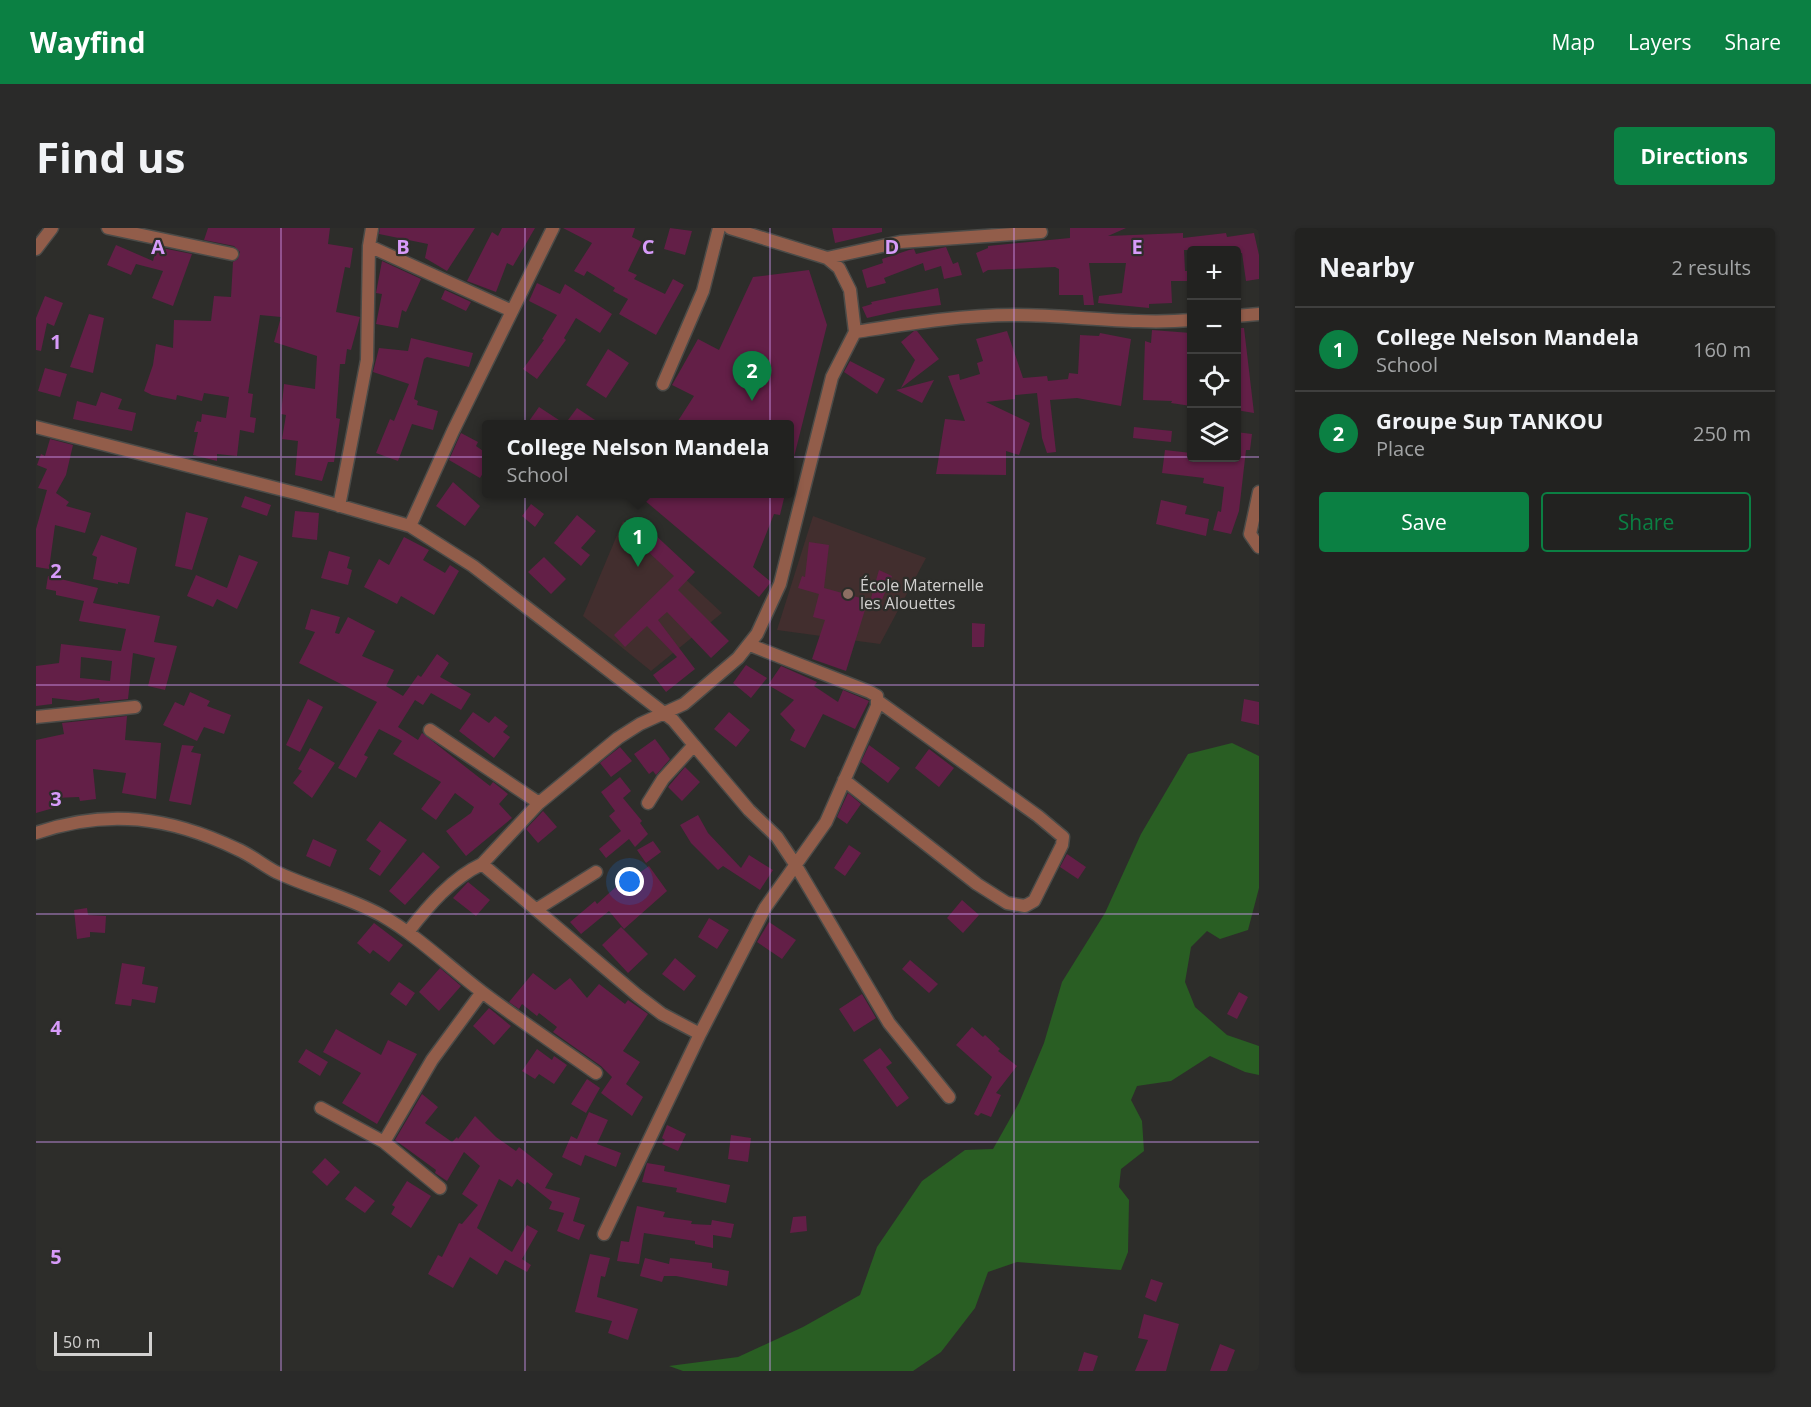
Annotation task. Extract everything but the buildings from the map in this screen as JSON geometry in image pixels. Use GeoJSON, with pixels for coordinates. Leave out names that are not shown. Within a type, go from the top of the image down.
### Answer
{"type":"FeatureCollection","features":[{"type":"Feature","properties":{"kind":"street"},"geometry":{"type":"LineString","coordinates":[[36,249],[52,228]]}},
{"type":"Feature","properties":{"kind":"street"},"geometry":{"type":"LineString","coordinates":[[108,228],[232,254]]}},
{"type":"Feature","properties":{"kind":"street"},"geometry":{"type":"LineString","coordinates":[[339,506],[367,360],[369,246],[372,228]]}},
{"type":"Feature","properties":{"kind":"street"},"geometry":{"type":"LineString","coordinates":[[410,526],[553,228]]}},
{"type":"Feature","properties":{"kind":"street"},"geometry":{"type":"LineString","coordinates":[[663,384],[703,291],[719,228]]}},
{"type":"Feature","properties":{"kind":"street"},"geometry":{"type":"LineString","coordinates":[[408,932],[429,905],[472,869],[482,864],[538,803],[618,738],[684,704],[750,645],[780,584],[832,377],[855,332],[850,290],[839,268],[827,258],[730,228]]}},
{"type":"Feature","properties":{"kind":"street"},"geometry":{"type":"LineString","coordinates":[[827,258],[900,242],[1041,232]]}},
{"type":"Feature","properties":{"kind":"street"},"geometry":{"type":"LineString","coordinates":[[369,246],[512,311]]}},
{"type":"Feature","properties":{"kind":"street"},"geometry":{"type":"LineString","coordinates":[[1241,316],[1259,314]]}},
{"type":"Feature","properties":{"kind":"street"},"geometry":{"type":"LineString","coordinates":[[855,332],[926,321],[1013,315],[1101,320],[1187,320]]}},
{"type":"Feature","properties":{"kind":"street"},"geometry":{"type":"LineString","coordinates":[[36,427],[410,526],[473,566],[673,720],[749,810],[777,837],[889,1023],[949,1097]]}},
{"type":"Feature","properties":{"kind":"street"},"geometry":{"type":"LineString","coordinates":[[1259,492],[1250,534],[1259,547]]}},
{"type":"Feature","properties":{"kind":"street"},"geometry":{"type":"LineString","coordinates":[[750,645],[870,692],[876,696],[878,701],[1038,816],[1063,837],[1062,845],[1034,901],[1025,906],[1007,903],[977,884],[844,780]]}},
{"type":"Feature","properties":{"kind":"street"},"geometry":{"type":"LineString","coordinates":[[604,1234],[700,1034],[765,909],[826,822],[878,701]]}},
{"type":"Feature","properties":{"kind":"street"},"geometry":{"type":"LineString","coordinates":[[36,717],[135,707]]}},
{"type":"Feature","properties":{"kind":"street"},"geometry":{"type":"LineString","coordinates":[[430,730],[538,803]]}},
{"type":"Feature","properties":{"kind":"street"},"geometry":{"type":"LineString","coordinates":[[648,803],[663,779],[694,745]]}},
{"type":"Feature","properties":{"kind":"street"},"geometry":{"type":"LineString","coordinates":[[36,833],[106,817],[150,819],[193,829],[240,850],[272,870],[311,888],[380,914],[408,932],[482,992],[596,1073]]}},
{"type":"Feature","properties":{"kind":"street"},"geometry":{"type":"LineString","coordinates":[[482,864],[637,995],[662,1014],[700,1034]]}},
{"type":"Feature","properties":{"kind":"street"},"geometry":{"type":"LineString","coordinates":[[537,909],[596,872]]}},
{"type":"Feature","properties":{"kind":"street"},"geometry":{"type":"LineString","coordinates":[[384,1142],[432,1060],[482,992]]}},
{"type":"Feature","properties":{"kind":"street"},"geometry":{"type":"LineString","coordinates":[[321,1108],[384,1142],[440,1188]]}},
{"type":"Feature","properties":{"kind":"shaded area","name":"École Maternelle les Alouettes"},"geometry":{"type":"Polygon","coordinates":[[[813,516],[926,558],[880,644],[777,630],[813,516]]]}},
{"type":"Feature","properties":{"kind":"shaded area"},"geometry":{"type":"Polygon","coordinates":[[[623,521],[722,613],[651,671],[583,616],[623,521]]]}},
{"type":"Feature","properties":{"kind":"green space"},"geometry":{"type":"Polygon","coordinates":[[[1232,743],[1259,756],[1259,888],[1248,930],[1220,939],[1207,931],[1191,947],[1185,982],[1195,1007],[1227,1035],[1259,1046],[1259,1075],[1245,1072],[1210,1056],[1171,1081],[1137,1086],[1131,1100],[1142,1121],[1144,1151],[1121,1169],[1119,1187],[1129,1200],[1128,1252],[1121,1270],[1017,1262],[988,1272],[975,1308],[941,1352],[913,1371],[683,1371],[669,1366],[738,1357],[803,1327],[860,1295],[877,1247],[922,1181],[965,1150],[993,1149],[1019,1103],[1044,1043],[1062,982],[1105,913],[1141,834],[1188,754],[1232,743]]]}},
{"type":"Feature","properties":{"kind":"place","name":"Groupe Sup TANKOU"},"geometry":{"type":"Point","coordinates":[752,401]}},
{"type":"Feature","properties":{"kind":"place","name":"College Nelson Mandela"},"geometry":{"type":"Point","coordinates":[638,567]}},
{"type":"Feature","properties":{"kind":"place","name":"École Maternelle les Alouettes"},"geometry":{"type":"Point","coordinates":[848,594]}}]}
